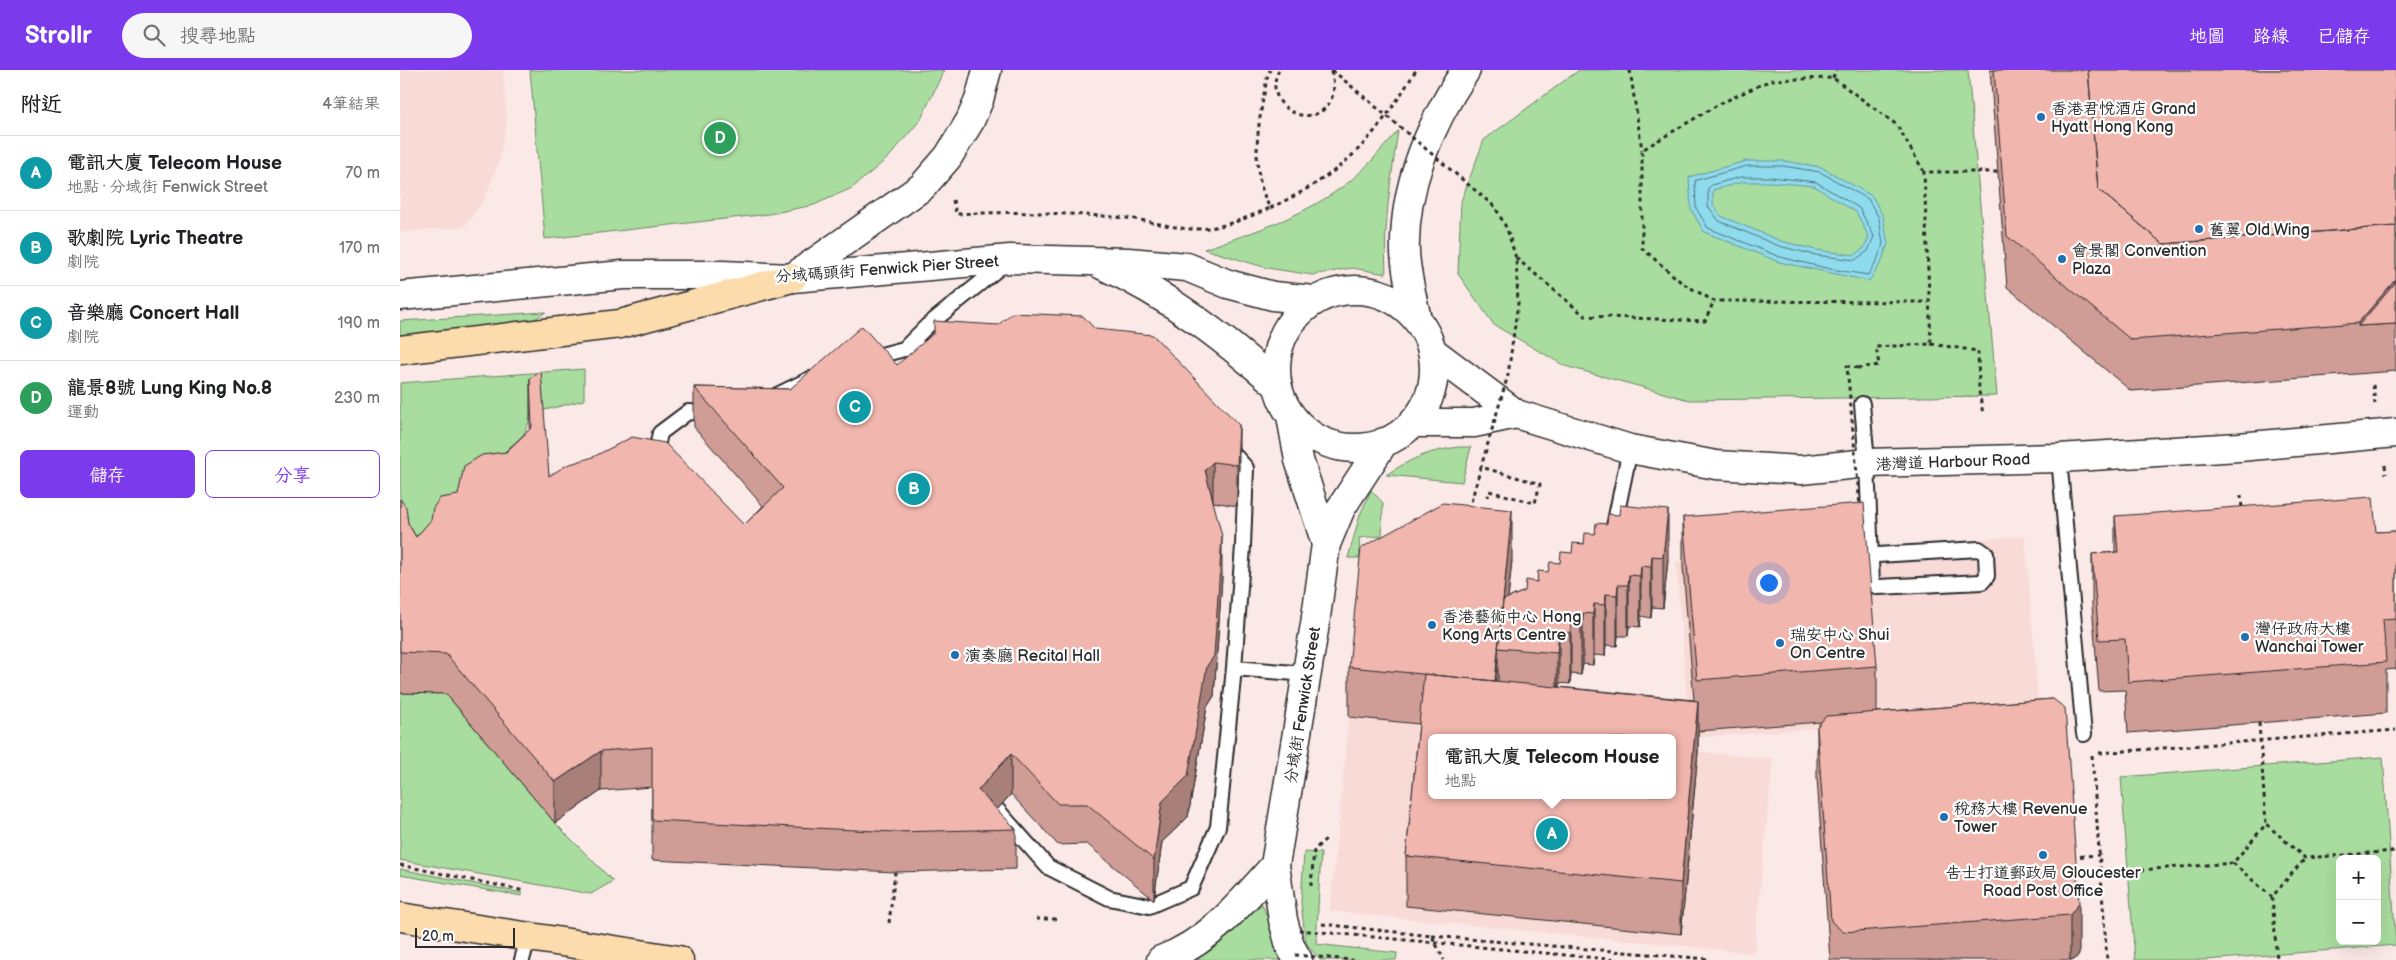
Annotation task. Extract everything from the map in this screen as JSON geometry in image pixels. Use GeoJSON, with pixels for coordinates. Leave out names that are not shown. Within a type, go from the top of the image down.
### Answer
{"type":"FeatureCollection","features":[{"type":"Feature","properties":{"kind":"highway"},"geometry":{"type":"LineString","coordinates":[[400,350],[620,324],[792,278]]}},
{"type":"Feature","properties":{"kind":"highway"},"geometry":{"type":"LineString","coordinates":[[400,917],[468,929],[525,949],[679,960]]}},
{"type":"Feature","properties":{"kind":"street"},"geometry":{"type":"LineString","coordinates":[[792,278],[922,187],[948,157],[970,121],[987,70]]}},
{"type":"Feature","properties":{"kind":"street"},"geometry":{"type":"LineString","coordinates":[[1417,319],[1409,285],[1405,252],[1408,211],[1414,174],[1428,137],[1443,106],[1466,70]]}},
{"type":"Feature","properties":{"kind":"street","name":"分域碼頭街 Fenwick Pier Street"},"geometry":{"type":"LineString","coordinates":[[400,295],[623,276],[722,275],[792,278],[1010,259],[1128,262],[1187,267],[1228,284],[1273,296],[1314,300]]}},
{"type":"Feature","properties":{"kind":"street","name":"分域碼頭街 Fenwick Pier Street"},"geometry":{"type":"LineString","coordinates":[[1096,262],[1130,279],[1227,341],[1277,385]]}},
{"type":"Feature","properties":{"kind":"street"},"geometry":{"type":"LineString","coordinates":[[1358,289],[1376,292],[1407,307],[1426,332],[1432,351],[1434,371],[1431,391],[1413,423],[1401,433],[1384,442],[1368,447],[1352,448],[1335,445],[1318,439],[1303,429],[1282,401],[1275,369],[1281,338],[1300,312],[1314,300],[1342,290],[1358,289]]}},
{"type":"Feature","properties":{"kind":"street","name":"港灣道 Harbour Road"},"geometry":{"type":"LineString","coordinates":[[1432,351],[1516,414],[1630,449],[1716,465],[1801,470],[1867,464],[2059,458],[2239,447],[2396,433]]}},
{"type":"Feature","properties":{"kind":"street","name":"港灣道 Harbour Road"},"geometry":{"type":"LineString","coordinates":[[1413,423],[1442,421],[1474,423],[1516,414]]}},
{"type":"Feature","properties":{"kind":"street","name":"分域街 Fenwick Street"},"geometry":{"type":"LineString","coordinates":[[1292,416],[1299,460],[1326,544]]}},
{"type":"Feature","properties":{"kind":"street","name":"分域街 Fenwick Street"},"geometry":{"type":"LineString","coordinates":[[1297,957],[1290,946],[1283,920],[1275,865],[1307,674],[1326,544],[1341,508],[1384,442]]}},
{"type":"Feature","properties":{"kind":"street"},"geometry":{"type":"LineString","coordinates":[[1161,960],[1174,955],[1222,924],[1275,865]]}},
{"type":"Feature","properties":{"kind":"lane"},"geometry":{"type":"LineString","coordinates":[[904,349],[927,326],[1010,259]]}},
{"type":"Feature","properties":{"kind":"lane"},"geometry":{"type":"LineString","coordinates":[[860,361],[904,349],[944,348]]}},
{"type":"Feature","properties":{"kind":"lane"},"geometry":{"type":"LineString","coordinates":[[763,408],[773,395],[825,372]]}},
{"type":"Feature","properties":{"kind":"lane"},"geometry":{"type":"LineString","coordinates":[[1862,404],[1867,464],[1870,553],[1872,584],[1878,587],[1982,582],[1987,576],[1986,554],[1979,549],[1877,556],[1870,553]]}},
{"type":"Feature","properties":{"kind":"lane"},"geometry":{"type":"LineString","coordinates":[[670,469],[655,457],[660,433],[688,412],[723,413]]}},
{"type":"Feature","properties":{"kind":"lane"},"geometry":{"type":"LineString","coordinates":[[978,788],[1048,867],[1109,898],[1148,906],[1191,888],[1218,827],[1244,546],[1246,468],[1220,440]]}},
{"type":"Feature","properties":{"kind":"lane"},"geometry":{"type":"LineString","coordinates":[[1609,547],[1630,449]]}},
{"type":"Feature","properties":{"kind":"lane"},"geometry":{"type":"LineString","coordinates":[[2059,458],[2084,734]]}},
{"type":"Feature","properties":{"kind":"lane"},"geometry":{"type":"LineString","coordinates":[[1234,668],[1307,674]]}},
{"type":"Feature","properties":{"kind":"path"},"geometry":{"type":"LineString","coordinates":[[1270,70],[1261,113],[1256,164],[1262,192],[1270,208]]}},
{"type":"Feature","properties":{"kind":"path"},"geometry":{"type":"LineString","coordinates":[[1279,70],[1275,82],[1277,95],[1284,107],[1297,114],[1317,114],[1322,111],[1333,91],[1334,82],[1331,70]]}},
{"type":"Feature","properties":{"kind":"path"},"geometry":{"type":"LineString","coordinates":[[1331,70],[1495,207],[1507,230],[1516,258],[1518,303],[1508,375],[1469,511]]}},
{"type":"Feature","properties":{"kind":"path"},"geometry":{"type":"LineString","coordinates":[[954,200],[956,214],[1004,212],[1094,215],[1141,220],[1195,230],[1222,227],[1301,194],[1333,174],[1367,143],[1392,110],[1416,70]]}},
{"type":"Feature","properties":{"kind":"path"},"geometry":{"type":"LineString","coordinates":[[1630,70],[1642,150],[1642,248],[1682,283],[1714,301],[1929,302]]}},
{"type":"Feature","properties":{"kind":"path"},"geometry":{"type":"LineString","coordinates":[[1833,78],[1836,70]]}},
{"type":"Feature","properties":{"kind":"path"},"geometry":{"type":"LineString","coordinates":[[1642,150],[1719,104],[1771,80],[1833,78],[1897,125],[1924,172],[1931,344]]}},
{"type":"Feature","properties":{"kind":"path"},"geometry":{"type":"LineString","coordinates":[[1924,172],[1998,172]]}},
{"type":"Feature","properties":{"kind":"path"},"geometry":{"type":"LineString","coordinates":[[1516,258],[1585,316],[1705,322],[1714,301]]}},
{"type":"Feature","properties":{"kind":"path"},"geometry":{"type":"LineString","coordinates":[[1860,516],[1847,366],[1879,365],[1876,347],[1931,344],[1978,351],[1979,391],[1983,414]]}},
{"type":"Feature","properties":{"kind":"path"},"geometry":{"type":"LineString","coordinates":[[1481,467],[1540,484],[1535,503],[1489,491],[1488,497]]}},
{"type":"Feature","properties":{"kind":"path"},"geometry":{"type":"LineString","coordinates":[[2241,495],[2242,513]]}},
{"type":"Feature","properties":{"kind":"path"},"geometry":{"type":"LineString","coordinates":[[2233,863],[2266,824],[2259,723]]}},
{"type":"Feature","properties":{"kind":"path"},"geometry":{"type":"LineString","coordinates":[[2091,754],[2396,730]]}},
{"type":"Feature","properties":{"kind":"path"},"geometry":{"type":"LineString","coordinates":[[2084,734],[2091,754],[2107,960]]}},
{"type":"Feature","properties":{"kind":"path"},"geometry":{"type":"LineString","coordinates":[[2266,824],[2305,858]]}},
{"type":"Feature","properties":{"kind":"path"},"geometry":{"type":"LineString","coordinates":[[1314,850],[1327,838]]}},
{"type":"Feature","properties":{"kind":"path"},"geometry":{"type":"LineString","coordinates":[[2276,960],[2272,896],[2305,858],[2396,851]]}},
{"type":"Feature","properties":{"kind":"path"},"geometry":{"type":"LineString","coordinates":[[2072,857],[2099,855]]}},
{"type":"Feature","properties":{"kind":"path"},"geometry":{"type":"LineString","coordinates":[[2101,873],[2233,863],[2272,896]]}},
{"type":"Feature","properties":{"kind":"path"},"geometry":{"type":"LineString","coordinates":[[400,865],[525,891]]}},
{"type":"Feature","properties":{"kind":"path"},"geometry":{"type":"LineString","coordinates":[[890,923],[895,872]]}},
{"type":"Feature","properties":{"kind":"path"},"geometry":{"type":"LineString","coordinates":[[1036,919],[1059,919]]}},
{"type":"Feature","properties":{"kind":"path"},"geometry":{"type":"LineString","coordinates":[[1322,924],[1432,936],[1708,960],[1707,952]]}},
{"type":"Feature","properties":{"kind":"path"},"geometry":{"type":"LineString","coordinates":[[1299,930],[1618,960]]}},
{"type":"Feature","properties":{"kind":"path"},"geometry":{"type":"LineString","coordinates":[[1432,936],[1444,960]]}},
{"type":"Feature","properties":{"kind":"path"},"geometry":{"type":"LineString","coordinates":[[1297,957],[1352,960]]}},
{"type":"Feature","properties":{"kind":"shaded area"},"geometry":{"type":"Polygon","coordinates":[[[400,70],[503,70],[507,122],[498,164],[484,200],[464,227],[400,232],[400,70]]]}},
{"type":"Feature","properties":{"kind":"shaded area","name":"瑞安中心 Shui On Centre"},"geometry":{"type":"Polygon","coordinates":[[[2025,536],[2040,723],[1847,726],[1690,738],[1676,562],[2025,536]]]}},
{"type":"Feature","properties":{"kind":"shaded area"},"geometry":{"type":"Polygon","coordinates":[[[1349,717],[1517,734],[1428,734],[1428,799],[1676,799],[1676,749],[1773,759],[1754,953],[1330,911],[1349,717]]]}},
{"type":"Feature","properties":{"kind":"green space"},"geometry":{"type":"Polygon","coordinates":[[[530,70],[944,70],[921,119],[889,157],[852,188],[814,205],[769,214],[545,239],[530,70]]]}},
{"type":"Feature","properties":{"kind":"green space"},"geometry":{"type":"Polygon","coordinates":[[[1579,70],[1968,70],[1997,396],[1689,400],[1565,366],[1494,325],[1458,274],[1461,201],[1484,140],[1579,70]]]}},
{"type":"Feature","properties":{"kind":"green space"},"geometry":{"type":"Polygon","coordinates":[[[1398,131],[1390,184],[1385,256],[1386,274],[1352,268],[1313,275],[1267,268],[1204,249],[1283,220],[1321,201],[1356,176],[1398,131]]]}},
{"type":"Feature","properties":{"kind":"green space"},"geometry":{"type":"Polygon","coordinates":[[[546,312],[486,349],[400,358],[400,321],[546,312]]]}},
{"type":"Feature","properties":{"kind":"green space"},"geometry":{"type":"Polygon","coordinates":[[[584,369],[584,400],[541,411],[530,419],[509,471],[430,537],[412,535],[400,527],[400,383],[584,369]]]}},
{"type":"Feature","properties":{"kind":"green space"},"geometry":{"type":"Polygon","coordinates":[[[1459,447],[1471,447],[1462,482],[1386,475],[1421,456],[1459,447]]]}},
{"type":"Feature","properties":{"kind":"green space"},"geometry":{"type":"Polygon","coordinates":[[[1371,490],[1383,503],[1382,536],[1359,538],[1360,558],[1348,558],[1360,515],[1371,490]]]}},
{"type":"Feature","properties":{"kind":"green space"},"geometry":{"type":"Polygon","coordinates":[[[400,693],[446,694],[555,823],[613,881],[591,894],[400,860],[400,693]]]}},
{"type":"Feature","properties":{"kind":"green space"},"geometry":{"type":"Polygon","coordinates":[[[2383,757],[2396,945],[2206,960],[2135,960],[2121,777],[2383,757]]]}},
{"type":"Feature","properties":{"kind":"green space"},"geometry":{"type":"Polygon","coordinates":[[[1304,852],[1321,853],[1316,944],[1397,953],[1396,960],[1320,960],[1306,943],[1301,903],[1304,852]]]}},
{"type":"Feature","properties":{"kind":"green space"},"geometry":{"type":"Polygon","coordinates":[[[400,869],[522,893],[522,896],[400,875],[400,869]]]}},
{"type":"Feature","properties":{"kind":"green space"},"geometry":{"type":"Polygon","coordinates":[[[1262,904],[1285,960],[1193,960],[1219,943],[1262,904]]]}},
{"type":"Feature","properties":{"kind":"water"},"geometry":{"type":"Polygon","coordinates":[[[1746,161],[1784,161],[1821,167],[1872,196],[1883,216],[1888,244],[1881,263],[1869,281],[1779,262],[1704,232],[1691,209],[1689,177],[1746,161]],[[1742,182],[1713,190],[1713,205],[1721,216],[1781,241],[1816,250],[1855,255],[1864,248],[1869,237],[1856,212],[1814,186],[1770,182],[1742,182]]]}},
{"type":"Feature","properties":{"kind":"building"},"geometry":{"type":"Polygon","coordinates":[[[1994,70],[2088,70],[2098,189],[2163,244],[2396,226],[2396,279],[2358,323],[2131,340],[2007,236],[1994,70]]]}},
{"type":"Feature","properties":{"kind":"building"},"geometry":{"type":"Polygon","coordinates":[[[2088,70],[2396,70],[2396,226],[2163,244],[2098,189],[2088,70]]]}},
{"type":"Feature","properties":{"kind":"building"},"geometry":{"type":"Polygon","coordinates":[[[2396,282],[2396,324],[2358,326],[2396,282]]]}},
{"type":"Feature","properties":{"kind":"building"},"geometry":{"type":"Polygon","coordinates":[[[1012,313],[1083,316],[1095,329],[1153,335],[1239,425],[1237,465],[1213,462],[1205,470],[1222,536],[1214,656],[1207,666],[1188,776],[1162,802],[1154,860],[1087,804],[1058,804],[1011,754],[978,790],[1016,829],[895,832],[652,820],[652,747],[601,751],[555,782],[446,654],[400,652],[400,499],[406,507],[408,523],[416,537],[431,520],[433,508],[440,498],[458,495],[464,466],[482,455],[506,452],[532,427],[530,378],[541,371],[549,476],[567,465],[593,457],[632,437],[665,443],[744,525],[783,488],[694,387],[790,389],[862,326],[897,365],[934,333],[934,321],[998,325],[1012,313]]]}},
{"type":"Feature","properties":{"kind":"building","name":"灣仔政府大樓 Wanchai Tower"},"geometry":{"type":"Polygon","coordinates":[[[2373,497],[2376,532],[2396,531],[2396,618],[2383,619],[2386,662],[2128,682],[2125,639],[2099,640],[2092,554],[2118,552],[2115,516],[2373,497]]]}},
{"type":"Feature","properties":{"kind":"building","name":"香港藝術中心 Hong Kong Arts Centre"},"geometry":{"type":"Polygon","coordinates":[[[1443,503],[1512,510],[1495,681],[1349,667],[1361,548],[1443,503]]]}},
{"type":"Feature","properties":{"kind":"building","name":"瑞安中心 Shui On Centre"},"geometry":{"type":"Polygon","coordinates":[[[1864,503],[1877,666],[1697,680],[1683,517],[1864,503]]]}},
{"type":"Feature","properties":{"kind":"building"},"geometry":{"type":"Polygon","coordinates":[[[1620,505],[1668,510],[1663,557],[1652,556],[1651,567],[1641,566],[1640,576],[1629,575],[1628,585],[1618,585],[1617,595],[1606,594],[1605,605],[1594,604],[1593,614],[1583,613],[1581,624],[1571,623],[1570,633],[1559,632],[1557,653],[1498,648],[1503,600],[1525,591],[1526,580],[1537,582],[1538,571],[1548,572],[1550,562],[1560,563],[1561,552],[1572,553],[1573,543],[1584,544],[1585,533],[1595,534],[1596,523],[1607,524],[1608,514],[1619,515],[1620,505]]]}},
{"type":"Feature","properties":{"kind":"building"},"geometry":{"type":"Polygon","coordinates":[[[1424,674],[1698,701],[1681,883],[1406,856],[1424,674]]]}},
{"type":"Feature","properties":{"kind":"building","name":"稅務大樓 Revenue Tower"},"geometry":{"type":"Polygon","coordinates":[[[2053,699],[2065,708],[2079,903],[2070,915],[1843,932],[1831,921],[1817,727],[1826,716],[2053,699]]]}},
{"type":"Feature","properties":{"kind":"place","name":"香港君悅酒店 Grand Hyatt Hong Kong"},"geometry":{"type":"Point","coordinates":[2041,117]}},
{"type":"Feature","properties":{"kind":"place","name":"龍景8號 Lung King No.8"},"geometry":{"type":"Point","coordinates":[720,138]}},
{"type":"Feature","properties":{"kind":"place","name":"舊翼 Old Wing"},"geometry":{"type":"Point","coordinates":[2199,229]}},
{"type":"Feature","properties":{"kind":"place","name":"會景閣 Convention Plaza"},"geometry":{"type":"Point","coordinates":[2062,259]}},
{"type":"Feature","properties":{"kind":"place","name":"音樂廳 Concert Hall"},"geometry":{"type":"Point","coordinates":[855,407]}},
{"type":"Feature","properties":{"kind":"place","name":"歌劇院 Lyric Theatre"},"geometry":{"type":"Point","coordinates":[914,489]}},
{"type":"Feature","properties":{"kind":"place","name":"香港藝術中心 Hong Kong Arts Centre"},"geometry":{"type":"Point","coordinates":[1432,625]}},
{"type":"Feature","properties":{"kind":"place","name":"灣仔政府大樓 Wanchai Tower"},"geometry":{"type":"Point","coordinates":[2245,637]}},
{"type":"Feature","properties":{"kind":"place","name":"瑞安中心 Shui On Centre"},"geometry":{"type":"Point","coordinates":[1780,643]}},
{"type":"Feature","properties":{"kind":"place","name":"演奏廳 Recital Hall"},"geometry":{"type":"Point","coordinates":[955,655]}},
{"type":"Feature","properties":{"kind":"place","name":"稅務大樓 Revenue Tower"},"geometry":{"type":"Point","coordinates":[1944,817]}},
{"type":"Feature","properties":{"kind":"place","name":"電訊大廈 Telecom House"},"geometry":{"type":"Point","coordinates":[1552,834]}},
{"type":"Feature","properties":{"kind":"place","name":"告士打道郵政局 Gloucester Road Post Office"},"geometry":{"type":"Point","coordinates":[2043,855]}}]}
